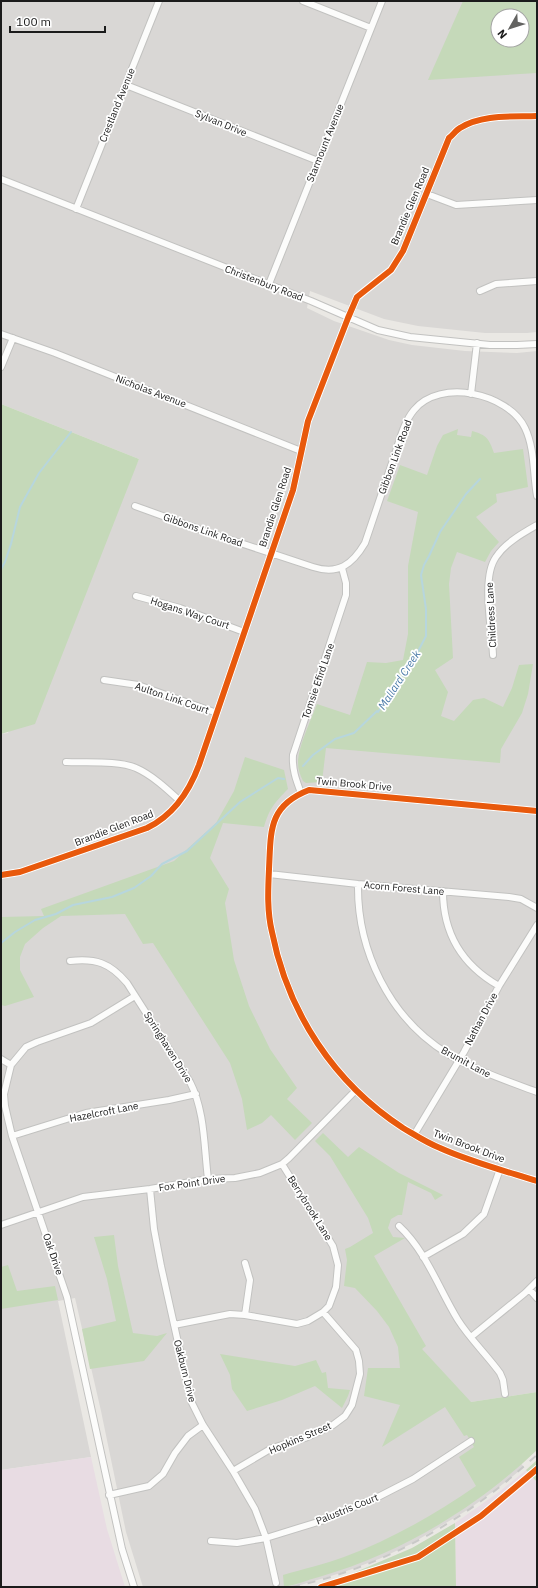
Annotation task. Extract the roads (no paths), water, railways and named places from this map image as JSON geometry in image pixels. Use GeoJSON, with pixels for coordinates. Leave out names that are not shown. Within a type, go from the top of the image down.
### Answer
{"type":"FeatureCollection","features":[{"type":"Feature","properties":{"kind":"street","name":"Crestland Avenue"},"geometry":{"type":"LineString","coordinates":[[76,209],[158,1]]}},
{"type":"Feature","properties":{"kind":"street"},"geometry":{"type":"LineString","coordinates":[[304,1],[371,28]]}},
{"type":"Feature","properties":{"kind":"street","name":"Starmount Avenue"},"geometry":{"type":"LineString","coordinates":[[269,284],[382,1]]}},
{"type":"Feature","properties":{"kind":"street","name":"Sylvan Drive"},"geometry":{"type":"LineString","coordinates":[[126,85],[318,161]]}},
{"type":"Feature","properties":{"kind":"street","name":"Brandie Glen Road"},"geometry":{"type":"LineString","coordinates":[[1,875],[20,872],[147,828],[163,819],[180,801],[192,784],[217,713],[293,490],[308,421],[357,297],[391,270],[403,251],[449,138],[460,128],[471,122],[487,118],[537,116]]}},
{"type":"Feature","properties":{"kind":"street"},"geometry":{"type":"LineString","coordinates":[[1,187],[2,180]]}},
{"type":"Feature","properties":{"kind":"street","name":"Christenbury Road"},"geometry":{"type":"LineString","coordinates":[[2,180],[269,284],[348,318],[391,334],[505,345],[537,344]]}},
{"type":"Feature","properties":{"kind":"street"},"geometry":{"type":"LineString","coordinates":[[427,194],[456,205],[537,200]]}},
{"type":"Feature","properties":{"kind":"street"},"geometry":{"type":"LineString","coordinates":[[480,291],[496,284],[537,282]]}},
{"type":"Feature","properties":{"kind":"street","name":"Nicholas Avenue"},"geometry":{"type":"LineString","coordinates":[[1,334],[55,353],[301,451]]}},
{"type":"Feature","properties":{"kind":"street"},"geometry":{"type":"LineString","coordinates":[[1,367],[13,338]]}},
{"type":"Feature","properties":{"kind":"street"},"geometry":{"type":"LineString","coordinates":[[471,394],[477,343]]}},
{"type":"Feature","properties":{"kind":"street","name":"Gibbon Link Road"},"geometry":{"type":"LineString","coordinates":[[342,568],[350,563],[359,554],[365,543],[406,422],[420,403],[433,396],[445,393],[471,394],[495,400],[516,415],[524,427],[530,443],[537,496]]}},
{"type":"Feature","properties":{"kind":"street","name":"Gibbons Link Road"},"geometry":{"type":"LineString","coordinates":[[135,506],[271,553]]}},
{"type":"Feature","properties":{"kind":"street","name":"Childress Lane"},"geometry":{"type":"LineString","coordinates":[[493,655],[489,598],[489,571],[495,557],[502,549],[537,525]]}},
{"type":"Feature","properties":{"kind":"street"},"geometry":{"type":"LineString","coordinates":[[271,553],[322,570],[342,568]]}},
{"type":"Feature","properties":{"kind":"street","name":"Tomsie Efird Lane"},"geometry":{"type":"LineString","coordinates":[[301,793],[294,776],[292,765],[293,755],[346,595],[346,583],[342,568]]}},
{"type":"Feature","properties":{"kind":"street","name":"Hogans Way Court"},"geometry":{"type":"LineString","coordinates":[[136,596],[180,608],[244,632]]}},
{"type":"Feature","properties":{"kind":"street","name":"Aulton Link Court"},"geometry":{"type":"LineString","coordinates":[[104,680],[138,685],[217,713]]}},
{"type":"Feature","properties":{"kind":"street"},"geometry":{"type":"LineString","coordinates":[[66,762],[118,764],[136,767],[153,778],[180,801]]}},
{"type":"Feature","properties":{"kind":"street","name":"Twin Brook Drive"},"geometry":{"type":"LineString","coordinates":[[537,811],[309,790],[285,803],[276,815],[271,838],[268,902],[271,931],[284,980],[296,1007],[317,1043],[339,1073],[387,1117],[414,1135],[439,1148],[537,1181]]}},
{"type":"Feature","properties":{"kind":"street","name":"Acorn Forest Lane"},"geometry":{"type":"LineString","coordinates":[[269,874],[521,899],[537,908]]}},
{"type":"Feature","properties":{"kind":"street","name":"Brumit Lane"},"geometry":{"type":"LineString","coordinates":[[358,884],[358,912],[372,962],[385,989],[403,1013],[424,1035],[447,1053],[490,1074],[537,1092]]}},
{"type":"Feature","properties":{"kind":"street"},"geometry":{"type":"LineString","coordinates":[[443,891],[445,915],[449,929],[460,950],[474,969],[499,986]]}},
{"type":"Feature","properties":{"kind":"street","name":"Nathan Drive"},"geometry":{"type":"LineString","coordinates":[[414,1135],[459,1060],[499,986],[537,925]]}},
{"type":"Feature","properties":{"kind":"street","name":"Springhaven Drive"},"geometry":{"type":"LineString","coordinates":[[70,961],[87,960],[99,962],[110,967],[122,977],[190,1082],[196,1094],[201,1114],[208,1179]]}},
{"type":"Feature","properties":{"kind":"street","name":"Oak Drive"},"geometry":{"type":"LineString","coordinates":[[134,1587],[122,1550],[109,1495],[67,1297],[12,1136],[5,1106],[4,1094],[11,1065],[26,1048],[37,1042],[91,1023],[135,996]]}},
{"type":"Feature","properties":{"kind":"street"},"geometry":{"type":"LineString","coordinates":[[1,1059],[11,1065]]}},
{"type":"Feature","properties":{"kind":"street","name":"Fox Point Drive"},"geometry":{"type":"LineString","coordinates":[[1,1225],[83,1198],[208,1179],[249,1176],[269,1170],[282,1164],[312,1136],[356,1090]]}},
{"type":"Feature","properties":{"kind":"street","name":"Hazelcroft Lane"},"geometry":{"type":"LineString","coordinates":[[12,1136],[86,1113],[169,1100],[196,1094]]}},
{"type":"Feature","properties":{"kind":"street","name":"Berrybrook Lane"},"geometry":{"type":"LineString","coordinates":[[282,1164],[324,1230],[337,1256],[338,1265],[336,1287],[329,1306],[323,1312]]}},
{"type":"Feature","properties":{"kind":"street"},"geometry":{"type":"LineString","coordinates":[[423,1257],[463,1234],[484,1214],[500,1169]]}},
{"type":"Feature","properties":{"kind":"street","name":"Oakburn Drive"},"geometry":{"type":"LineString","coordinates":[[150,1189],[154,1229],[161,1266],[191,1401],[203,1425],[234,1471],[255,1509],[266,1538],[276,1583]]}},
{"type":"Feature","properties":{"kind":"street"},"geometry":{"type":"LineString","coordinates":[[399,1226],[406,1232],[423,1257],[459,1321],[500,1373],[503,1380],[505,1394]]}},
{"type":"Feature","properties":{"kind":"street"},"geometry":{"type":"LineString","coordinates":[[245,1263],[250,1280],[245,1315]]}},
{"type":"Feature","properties":{"kind":"street"},"geometry":{"type":"LineString","coordinates":[[471,1337],[537,1281]]}},
{"type":"Feature","properties":{"kind":"street"},"geometry":{"type":"LineString","coordinates":[[529,1289],[537,1298]]}},
{"type":"Feature","properties":{"kind":"street"},"geometry":{"type":"LineString","coordinates":[[174,1325],[230,1314],[245,1315],[297,1324],[308,1321],[323,1312]]}},
{"type":"Feature","properties":{"kind":"street","name":"Hopkins Street"},"geometry":{"type":"LineString","coordinates":[[234,1471],[272,1448],[305,1438],[333,1425],[345,1416],[352,1405],[360,1374],[356,1350],[323,1312]]}},
{"type":"Feature","properties":{"kind":"street"},"geometry":{"type":"LineString","coordinates":[[109,1495],[149,1486],[163,1474],[175,1453],[188,1436],[203,1425]]}},
{"type":"Feature","properties":{"kind":"street","name":"Palustris Court"},"geometry":{"type":"LineString","coordinates":[[211,1541],[237,1543],[266,1538],[321,1521],[378,1497],[413,1479],[471,1441]]}},
{"type":"Feature","properties":{"kind":"waterway"},"geometry":{"type":"LineString","coordinates":[[1,569],[11,544],[20,507],[39,473],[71,432]]}},
{"type":"Feature","properties":{"kind":"waterway","name":"Mallard Creek"},"geometry":{"type":"LineString","coordinates":[[303,766],[313,755],[335,739],[354,733],[377,711],[378,712],[414,659],[426,636],[426,609],[421,575],[424,565],[440,532],[466,494],[480,479]]}},
{"type":"Feature","properties":{"kind":"waterway","name":"Mallard Creek"},"geometry":{"type":"LineString","coordinates":[[1,943],[15,932],[35,920],[56,914],[73,905],[112,897],[134,888],[151,876],[162,864],[187,851],[240,802],[278,778],[284,779]]}},
{"type":"Feature","properties":{"kind":"railway"},"geometry":{"type":"LineString","coordinates":[[292,1587],[347,1572],[400,1550],[426,1536],[474,1506],[502,1485],[537,1455]]}}]}
